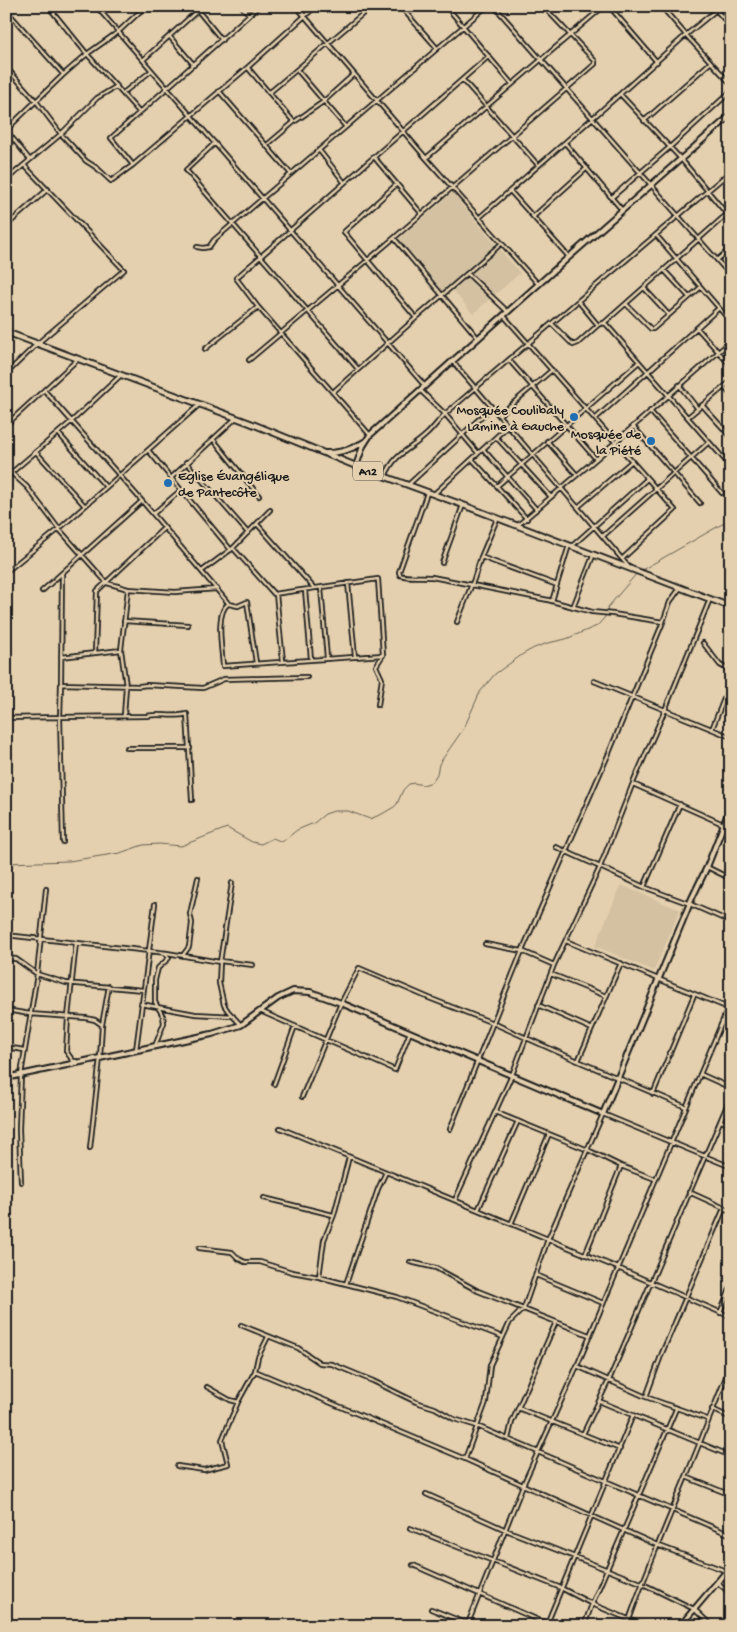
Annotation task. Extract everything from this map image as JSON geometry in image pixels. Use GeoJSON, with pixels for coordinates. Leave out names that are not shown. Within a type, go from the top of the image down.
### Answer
{"type":"FeatureCollection","features":[{"type":"Feature","properties":{"kind":"main road","name":"A12"},"geometry":{"type":"LineString","coordinates":[[6,332],[79,358],[121,376],[200,404],[356,466],[731,607]]}},
{"type":"Feature","properties":{"kind":"street"},"geometry":{"type":"LineString","coordinates":[[48,6],[87,54],[139,112]]}},
{"type":"Feature","properties":{"kind":"street"},"geometry":{"type":"LineString","coordinates":[[96,6],[425,387]]}},
{"type":"Feature","properties":{"kind":"street"},"geometry":{"type":"LineString","coordinates":[[30,160],[6,130],[63,75],[87,54],[118,32],[146,6]]}},
{"type":"Feature","properties":{"kind":"street"},"geometry":{"type":"LineString","coordinates":[[194,6],[222,40]]}},
{"type":"Feature","properties":{"kind":"street"},"geometry":{"type":"LineString","coordinates":[[241,6],[249,15]]}},
{"type":"Feature","properties":{"kind":"street"},"geometry":{"type":"LineString","coordinates":[[133,165],[110,138],[259,6]]}},
{"type":"Feature","properties":{"kind":"street"},"geometry":{"type":"LineString","coordinates":[[296,6],[426,158],[539,285]]}},
{"type":"Feature","properties":{"kind":"street"},"geometry":{"type":"LineString","coordinates":[[6,67],[36,101],[61,134],[86,161],[111,181],[133,165],[248,68],[316,6]]}},
{"type":"Feature","properties":{"kind":"street"},"geometry":{"type":"LineString","coordinates":[[270,93],[372,6]]}},
{"type":"Feature","properties":{"kind":"street"},"geometry":{"type":"LineString","coordinates":[[400,6],[438,48]]}},
{"type":"Feature","properties":{"kind":"street"},"geometry":{"type":"LineString","coordinates":[[446,6],[512,84]]}},
{"type":"Feature","properties":{"kind":"street"},"geometry":{"type":"LineString","coordinates":[[196,247],[209,247],[214,240],[487,6]]}},
{"type":"Feature","properties":{"kind":"street"},"geometry":{"type":"LineString","coordinates":[[494,6],[731,276]]}},
{"type":"Feature","properties":{"kind":"street"},"geometry":{"type":"LineString","coordinates":[[426,158],[604,6]]}},
{"type":"Feature","properties":{"kind":"street"},"geometry":{"type":"LineString","coordinates":[[609,6],[657,62]]}},
{"type":"Feature","properties":{"kind":"street"},"geometry":{"type":"LineString","coordinates":[[661,6],[731,84]]}},
{"type":"Feature","properties":{"kind":"street"},"geometry":{"type":"LineString","coordinates":[[480,217],[721,6]]}},
{"type":"Feature","properties":{"kind":"street"},"geometry":{"type":"LineString","coordinates":[[249,360],[338,286],[595,64],[595,61],[544,7]]}},
{"type":"Feature","properties":{"kind":"street"},"geometry":{"type":"LineString","coordinates":[[6,10],[63,75]]}},
{"type":"Feature","properties":{"kind":"street"},"geometry":{"type":"LineString","coordinates":[[716,10],[731,27]]}},
{"type":"Feature","properties":{"kind":"street"},"geometry":{"type":"LineString","coordinates":[[143,60],[197,11]]}},
{"type":"Feature","properties":{"kind":"street"},"geometry":{"type":"LineString","coordinates":[[170,37],[194,65]]}},
{"type":"Feature","properties":{"kind":"street"},"geometry":{"type":"LineString","coordinates":[[370,435],[280,333],[236,278],[489,56]]}},
{"type":"Feature","properties":{"kind":"street"},"geometry":{"type":"LineString","coordinates":[[644,121],[711,62]]}},
{"type":"Feature","properties":{"kind":"street"},"geometry":{"type":"LineString","coordinates":[[248,68],[294,122]]}},
{"type":"Feature","properties":{"kind":"street"},"geometry":{"type":"LineString","coordinates":[[123,93],[152,70]]}},
{"type":"Feature","properties":{"kind":"street"},"geometry":{"type":"LineString","coordinates":[[298,71],[346,127]]}},
{"type":"Feature","properties":{"kind":"street"},"geometry":{"type":"LineString","coordinates":[[267,145],[294,122],[323,102],[354,74]]}},
{"type":"Feature","properties":{"kind":"street"},"geometry":{"type":"LineString","coordinates":[[463,80],[538,166]]}},
{"type":"Feature","properties":{"kind":"street"},"geometry":{"type":"LineString","coordinates":[[6,180],[61,134],[97,98],[117,86]]}},
{"type":"Feature","properties":{"kind":"street"},"geometry":{"type":"LineString","coordinates":[[219,91],[292,174]]}},
{"type":"Feature","properties":{"kind":"street"},"geometry":{"type":"LineString","coordinates":[[611,198],[731,91]]}},
{"type":"Feature","properties":{"kind":"street"},"geometry":{"type":"LineString","coordinates":[[620,94],[681,159],[731,219]]}},
{"type":"Feature","properties":{"kind":"street"},"geometry":{"type":"LineString","coordinates":[[356,466],[370,435],[731,115]]}},
{"type":"Feature","properties":{"kind":"street"},"geometry":{"type":"LineString","coordinates":[[6,116],[12,123]]}},
{"type":"Feature","properties":{"kind":"street"},"geometry":{"type":"LineString","coordinates":[[214,143],[186,170],[358,369]]}},
{"type":"Feature","properties":{"kind":"street"},"geometry":{"type":"LineString","coordinates":[[565,143],[622,210]]}},
{"type":"Feature","properties":{"kind":"street"},"geometry":{"type":"LineString","coordinates":[[319,150],[344,183]]}},
{"type":"Feature","properties":{"kind":"street"},"geometry":{"type":"LineString","coordinates":[[374,157],[422,214]]}},
{"type":"Feature","properties":{"kind":"street"},"geometry":{"type":"LineString","coordinates":[[6,374],[38,343],[124,270],[24,165]]}},
{"type":"Feature","properties":{"kind":"street"},"geometry":{"type":"LineString","coordinates":[[533,217],[586,168]]}},
{"type":"Feature","properties":{"kind":"street"},"geometry":{"type":"LineString","coordinates":[[385,477],[388,469],[399,455],[428,434],[445,414],[731,170]]}},
{"type":"Feature","properties":{"kind":"street"},"geometry":{"type":"LineString","coordinates":[[397,184],[344,232],[416,318]]}},
{"type":"Feature","properties":{"kind":"street"},"geometry":{"type":"LineString","coordinates":[[6,226],[48,189]]}},
{"type":"Feature","properties":{"kind":"street"},"geometry":{"type":"LineString","coordinates":[[510,191],[569,257]]}},
{"type":"Feature","properties":{"kind":"street"},"geometry":{"type":"LineString","coordinates":[[552,324],[572,345],[578,343],[626,304],[727,214]]}},
{"type":"Feature","properties":{"kind":"street"},"geometry":{"type":"LineString","coordinates":[[656,235],[731,322]]}},
{"type":"Feature","properties":{"kind":"street"},"geometry":{"type":"LineString","coordinates":[[394,238],[478,338]]}},
{"type":"Feature","properties":{"kind":"street"},"geometry":{"type":"LineString","coordinates":[[333,392],[502,243]]}},
{"type":"Feature","properties":{"kind":"street"},"geometry":{"type":"LineString","coordinates":[[717,260],[731,248]]}},
{"type":"Feature","properties":{"kind":"street"},"geometry":{"type":"LineString","coordinates":[[664,270],[689,298]]}},
{"type":"Feature","properties":{"kind":"street"},"geometry":{"type":"LineString","coordinates":[[468,274],[506,314],[528,343],[675,510],[622,559]]}},
{"type":"Feature","properties":{"kind":"street"},"geometry":{"type":"LineString","coordinates":[[6,280],[8,285],[6,291]]}},
{"type":"Feature","properties":{"kind":"street"},"geometry":{"type":"LineString","coordinates":[[626,304],[653,329],[700,287]]}},
{"type":"Feature","properties":{"kind":"street"},"geometry":{"type":"LineString","coordinates":[[644,288],[669,315]]}},
{"type":"Feature","properties":{"kind":"street"},"geometry":{"type":"LineString","coordinates":[[578,301],[598,325]]}},
{"type":"Feature","properties":{"kind":"street"},"geometry":{"type":"LineString","coordinates":[[206,349],[258,307]]}},
{"type":"Feature","properties":{"kind":"street"},"geometry":{"type":"LineString","coordinates":[[595,419],[719,308]]}},
{"type":"Feature","properties":{"kind":"street"},"geometry":{"type":"LineString","coordinates":[[604,323],[731,466]]}},
{"type":"Feature","properties":{"kind":"street"},"geometry":{"type":"LineString","coordinates":[[697,328],[731,366]]}},
{"type":"Feature","properties":{"kind":"street"},"geometry":{"type":"LineString","coordinates":[[516,526],[527,519],[731,341]]}},
{"type":"Feature","properties":{"kind":"street"},"geometry":{"type":"LineString","coordinates":[[6,425],[79,358]]}},
{"type":"Feature","properties":{"kind":"street"},"geometry":{"type":"LineString","coordinates":[[509,360],[596,459]]}},
{"type":"Feature","properties":{"kind":"street"},"geometry":{"type":"LineString","coordinates":[[452,361],[629,568]]}},
{"type":"Feature","properties":{"kind":"street"},"geometry":{"type":"LineString","coordinates":[[497,486],[639,362]]}},
{"type":"Feature","properties":{"kind":"street"},"geometry":{"type":"LineString","coordinates":[[499,415],[552,370]]}},
{"type":"Feature","properties":{"kind":"street"},"geometry":{"type":"LineString","coordinates":[[11,473],[121,376]]}},
{"type":"Feature","properties":{"kind":"street"},"geometry":{"type":"LineString","coordinates":[[688,417],[731,381]]}},
{"type":"Feature","properties":{"kind":"street"},"geometry":{"type":"LineString","coordinates":[[679,385],[698,408]]}},
{"type":"Feature","properties":{"kind":"street"},"geometry":{"type":"LineString","coordinates":[[724,387],[731,395]]}},
{"type":"Feature","properties":{"kind":"street"},"geometry":{"type":"LineString","coordinates":[[44,390],[142,501],[228,604],[238,606],[247,602],[256,663]]}},
{"type":"Feature","properties":{"kind":"street"},"geometry":{"type":"LineString","coordinates":[[420,390],[445,414],[478,453]]}},
{"type":"Feature","properties":{"kind":"street"},"geometry":{"type":"LineString","coordinates":[[6,572],[59,529],[200,404]]}},
{"type":"Feature","properties":{"kind":"street"},"geometry":{"type":"LineString","coordinates":[[702,405],[731,437]]}},
{"type":"Feature","properties":{"kind":"street"},"geometry":{"type":"LineString","coordinates":[[408,485],[492,407]]}},
{"type":"Feature","properties":{"kind":"street"},"geometry":{"type":"LineString","coordinates":[[650,411],[722,493]]}},
{"type":"Feature","properties":{"kind":"street"},"geometry":{"type":"LineString","coordinates":[[171,478],[186,462],[236,418]]}},
{"type":"Feature","properties":{"kind":"street"},"geometry":{"type":"LineString","coordinates":[[508,426],[472,459],[430,493],[401,566],[400,575],[403,577],[416,575],[432,576],[552,600],[573,608],[592,612],[663,622]]}},
{"type":"Feature","properties":{"kind":"street"},"geometry":{"type":"LineString","coordinates":[[633,426],[700,503]]}},
{"type":"Feature","properties":{"kind":"street"},"geometry":{"type":"LineString","coordinates":[[58,433],[106,487]]}},
{"type":"Feature","properties":{"kind":"street"},"geometry":{"type":"LineString","coordinates":[[496,437],[551,498]]}},
{"type":"Feature","properties":{"kind":"street"},"geometry":{"type":"LineString","coordinates":[[213,439],[260,496]]}},
{"type":"Feature","properties":{"kind":"street"},"geometry":{"type":"LineString","coordinates":[[324,453],[345,452],[367,440]]}},
{"type":"Feature","properties":{"kind":"street"},"geometry":{"type":"LineString","coordinates":[[547,442],[577,475]]}},
{"type":"Feature","properties":{"kind":"street"},"geometry":{"type":"LineString","coordinates":[[603,536],[709,442]]}},
{"type":"Feature","properties":{"kind":"street"},"geometry":{"type":"LineString","coordinates":[[483,449],[537,510]]}},
{"type":"Feature","properties":{"kind":"street"},"geometry":{"type":"LineString","coordinates":[[148,450],[232,549],[274,594],[378,579],[384,655],[376,666],[382,679],[378,705]]}},
{"type":"Feature","properties":{"kind":"street"},"geometry":{"type":"LineString","coordinates":[[36,452],[85,506]]}},
{"type":"Feature","properties":{"kind":"street"},"geometry":{"type":"LineString","coordinates":[[472,459],[527,519]]}},
{"type":"Feature","properties":{"kind":"street"},"geometry":{"type":"LineString","coordinates":[[578,507],[632,460]]}},
{"type":"Feature","properties":{"kind":"street"},"geometry":{"type":"LineString","coordinates":[[186,462],[248,532]]}},
{"type":"Feature","properties":{"kind":"street"},"geometry":{"type":"LineString","coordinates":[[6,468],[27,488],[59,529],[107,583],[128,588],[175,592],[217,589]]}},
{"type":"Feature","properties":{"kind":"street"},"geometry":{"type":"LineString","coordinates":[[552,600],[571,546],[648,478]]}},
{"type":"Feature","properties":{"kind":"street"},"geometry":{"type":"LineString","coordinates":[[153,514],[181,490]]}},
{"type":"Feature","properties":{"kind":"street"},"geometry":{"type":"LineString","coordinates":[[42,591],[142,501]]}},
{"type":"Feature","properties":{"kind":"street"},"geometry":{"type":"LineString","coordinates":[[442,563],[463,505]]}},
{"type":"Feature","properties":{"kind":"street"},"geometry":{"type":"LineString","coordinates":[[202,572],[232,549],[270,510]]}},
{"type":"Feature","properties":{"kind":"street"},"geometry":{"type":"LineString","coordinates":[[456,622],[497,519]]}},
{"type":"Feature","properties":{"kind":"street"},"geometry":{"type":"LineString","coordinates":[[256,524],[314,588]]}},
{"type":"Feature","properties":{"kind":"street"},"geometry":{"type":"LineString","coordinates":[[95,653],[97,591],[164,528]]}},
{"type":"Feature","properties":{"kind":"street"},"geometry":{"type":"LineString","coordinates":[[573,608],[594,554]]}},
{"type":"Feature","properties":{"kind":"street"},"geometry":{"type":"LineString","coordinates":[[481,558],[557,585]]}},
{"type":"Feature","properties":{"kind":"street"},"geometry":{"type":"LineString","coordinates":[[62,573],[60,717],[63,842]]}},
{"type":"Feature","properties":{"kind":"street"},"geometry":{"type":"LineString","coordinates":[[348,583],[355,657]]}},
{"type":"Feature","properties":{"kind":"street"},"geometry":{"type":"LineString","coordinates":[[321,587],[327,658]]}},
{"type":"Feature","properties":{"kind":"street"},"geometry":{"type":"LineString","coordinates":[[124,716],[126,686],[121,650],[128,588]]}},
{"type":"Feature","properties":{"kind":"street"},"geometry":{"type":"LineString","coordinates":[[450,1129],[522,951],[632,696],[670,602],[680,588]]}},
{"type":"Feature","properties":{"kind":"street"},"geometry":{"type":"LineString","coordinates":[[305,590],[311,660]]}},
{"type":"Feature","properties":{"kind":"street"},"geometry":{"type":"LineString","coordinates":[[276,594],[283,661]]}},
{"type":"Feature","properties":{"kind":"street"},"geometry":{"type":"LineString","coordinates":[[455,1200],[512,1075],[554,965],[600,867],[710,599]]}},
{"type":"Feature","properties":{"kind":"street"},"geometry":{"type":"LineString","coordinates":[[228,604],[223,607],[220,616],[223,666],[384,655]]}},
{"type":"Feature","properties":{"kind":"street"},"geometry":{"type":"LineString","coordinates":[[124,621],[188,625]]}},
{"type":"Feature","properties":{"kind":"street"},"geometry":{"type":"LineString","coordinates":[[703,643],[720,665],[731,671]]}},
{"type":"Feature","properties":{"kind":"street"},"geometry":{"type":"LineString","coordinates":[[60,657],[121,650]]}},
{"type":"Feature","properties":{"kind":"street"},"geometry":{"type":"LineString","coordinates":[[61,684],[203,688],[224,679],[307,677]]}},
{"type":"Feature","properties":{"kind":"street"},"geometry":{"type":"LineString","coordinates":[[594,681],[731,737]]}},
{"type":"Feature","properties":{"kind":"street"},"geometry":{"type":"LineString","coordinates":[[712,729],[731,681]]}},
{"type":"Feature","properties":{"kind":"street"},"geometry":{"type":"LineString","coordinates":[[6,718],[147,716],[156,714],[175,717],[187,714],[192,800]]}},
{"type":"Feature","properties":{"kind":"street"},"geometry":{"type":"LineString","coordinates":[[127,748],[190,748]]}},
{"type":"Feature","properties":{"kind":"street"},"geometry":{"type":"LineString","coordinates":[[633,783],[723,824]]}},
{"type":"Feature","properties":{"kind":"street"},"geometry":{"type":"LineString","coordinates":[[644,887],[680,804]]}},
{"type":"Feature","properties":{"kind":"street"},"geometry":{"type":"LineString","coordinates":[[465,1459],[486,1402],[490,1365],[510,1322],[524,1308],[548,1239],[619,1079],[731,806]]}},
{"type":"Feature","properties":{"kind":"street"},"geometry":{"type":"LineString","coordinates":[[556,847],[644,887],[731,922]]}},
{"type":"Feature","properties":{"kind":"street"},"geometry":{"type":"LineString","coordinates":[[707,867],[731,879]]}},
{"type":"Feature","properties":{"kind":"street"},"geometry":{"type":"LineString","coordinates":[[183,955],[190,947],[192,923],[190,914],[198,878]]}},
{"type":"Feature","properties":{"kind":"street"},"geometry":{"type":"LineString","coordinates":[[232,883],[220,961],[219,983],[224,1005],[241,1025]]}},
{"type":"Feature","properties":{"kind":"street"},"geometry":{"type":"LineString","coordinates":[[21,1182],[19,1129],[21,1075],[37,974],[46,889]]}},
{"type":"Feature","properties":{"kind":"street"},"geometry":{"type":"LineString","coordinates":[[135,1051],[155,904]]}},
{"type":"Feature","properties":{"kind":"street"},"geometry":{"type":"LineString","coordinates":[[6,935],[253,965]]}},
{"type":"Feature","properties":{"kind":"street"},"geometry":{"type":"LineString","coordinates":[[566,941],[729,1009]]}},
{"type":"Feature","properties":{"kind":"street"},"geometry":{"type":"LineString","coordinates":[[76,943],[66,1051],[73,1061],[83,1062]]}},
{"type":"Feature","properties":{"kind":"street"},"geometry":{"type":"LineString","coordinates":[[485,944],[522,951],[554,965]]}},
{"type":"Feature","properties":{"kind":"street"},"geometry":{"type":"LineString","coordinates":[[155,1047],[164,1023],[155,1002],[155,980],[158,968],[169,958],[165,953]]}},
{"type":"Feature","properties":{"kind":"street"},"geometry":{"type":"LineString","coordinates":[[6,958],[16,959],[37,974],[66,984],[143,990]]}},
{"type":"Feature","properties":{"kind":"street"},"geometry":{"type":"LineString","coordinates":[[578,1061],[621,964]]}},
{"type":"Feature","properties":{"kind":"street"},"geometry":{"type":"LineString","coordinates":[[302,1097],[341,1003],[359,968],[526,1037],[686,1107]]}},
{"type":"Feature","properties":{"kind":"street"},"geometry":{"type":"LineString","coordinates":[[551,974],[606,996]]}},
{"type":"Feature","properties":{"kind":"street"},"geometry":{"type":"LineString","coordinates":[[90,1148],[102,1025],[109,986]]}},
{"type":"Feature","properties":{"kind":"street"},"geometry":{"type":"LineString","coordinates":[[6,1078],[212,1034],[241,1025],[278,998],[293,991],[310,992],[341,1003],[731,1167]]}},
{"type":"Feature","properties":{"kind":"street"},"geometry":{"type":"LineString","coordinates":[[653,1094],[694,995]]}},
{"type":"Feature","properties":{"kind":"street"},"geometry":{"type":"LineString","coordinates":[[468,1625],[523,1485],[577,1366],[731,1001]]}},
{"type":"Feature","properties":{"kind":"street"},"geometry":{"type":"LineString","coordinates":[[141,1004],[195,1014],[233,1016]]}},
{"type":"Feature","properties":{"kind":"street"},"geometry":{"type":"LineString","coordinates":[[538,1006],[592,1029]]}},
{"type":"Feature","properties":{"kind":"street"},"geometry":{"type":"LineString","coordinates":[[6,1010],[30,1014],[86,1018],[95,1020],[102,1025]]}},
{"type":"Feature","properties":{"kind":"street"},"geometry":{"type":"LineString","coordinates":[[260,1011],[395,1070],[410,1032]]}},
{"type":"Feature","properties":{"kind":"street"},"geometry":{"type":"LineString","coordinates":[[274,1084],[294,1026]]}},
{"type":"Feature","properties":{"kind":"street"},"geometry":{"type":"LineString","coordinates":[[6,1046],[24,1050]]}},
{"type":"Feature","properties":{"kind":"street"},"geometry":{"type":"LineString","coordinates":[[700,1074],[731,1088]]}},
{"type":"Feature","properties":{"kind":"street"},"geometry":{"type":"LineString","coordinates":[[583,1434],[609,1380],[688,1192],[731,1096]]}},
{"type":"Feature","properties":{"kind":"street"},"geometry":{"type":"LineString","coordinates":[[495,1112],[655,1180]]}},
{"type":"Feature","properties":{"kind":"street"},"geometry":{"type":"LineString","coordinates":[[478,1210],[518,1121]]}},
{"type":"Feature","properties":{"kind":"street"},"geometry":{"type":"LineString","coordinates":[[721,1121],[731,1125]]}},
{"type":"Feature","properties":{"kind":"street"},"geometry":{"type":"LineString","coordinates":[[280,1128],[618,1268],[731,1317]]}},
{"type":"Feature","properties":{"kind":"street"},"geometry":{"type":"LineString","coordinates":[[511,1224],[549,1134]]}},
{"type":"Feature","properties":{"kind":"street"},"geometry":{"type":"LineString","coordinates":[[319,1276],[324,1240],[334,1215],[349,1157]]}},
{"type":"Feature","properties":{"kind":"street"},"geometry":{"type":"LineString","coordinates":[[585,1255],[621,1166]]}},
{"type":"Feature","properties":{"kind":"street"},"geometry":{"type":"LineString","coordinates":[[346,1284],[355,1262],[378,1189],[386,1172]]}},
{"type":"Feature","properties":{"kind":"street"},"geometry":{"type":"LineString","coordinates":[[688,1192],[731,1211]]}},
{"type":"Feature","properties":{"kind":"street"},"geometry":{"type":"LineString","coordinates":[[264,1198],[334,1215]]}},
{"type":"Feature","properties":{"kind":"street"},"geometry":{"type":"LineString","coordinates":[[646,1397],[662,1352],[724,1208]]}},
{"type":"Feature","properties":{"kind":"street"},"geometry":{"type":"LineString","coordinates":[[199,1248],[232,1252],[245,1262],[260,1262],[292,1272],[319,1276],[398,1297],[504,1337]]}},
{"type":"Feature","properties":{"kind":"street"},"geometry":{"type":"LineString","coordinates":[[410,1262],[436,1268],[478,1291],[589,1335]]}},
{"type":"Feature","properties":{"kind":"street"},"geometry":{"type":"LineString","coordinates":[[536,1275],[603,1303]]}},
{"type":"Feature","properties":{"kind":"street"},"geometry":{"type":"LineString","coordinates":[[720,1313],[731,1287]]}},
{"type":"Feature","properties":{"kind":"street"},"geometry":{"type":"LineString","coordinates":[[508,1439],[512,1422],[556,1322]]}},
{"type":"Feature","properties":{"kind":"street"},"geometry":{"type":"LineString","coordinates":[[241,1325],[298,1348],[320,1362],[332,1364],[373,1381],[416,1402],[435,1408],[454,1419],[477,1426],[731,1535]]}},
{"type":"Feature","properties":{"kind":"street"},"geometry":{"type":"LineString","coordinates":[[177,1466],[204,1470],[228,1464],[222,1440],[238,1402],[255,1371],[258,1357],[268,1337]]}},
{"type":"Feature","properties":{"kind":"street"},"geometry":{"type":"LineString","coordinates":[[577,1366],[646,1397],[708,1419]]}},
{"type":"Feature","properties":{"kind":"street"},"geometry":{"type":"LineString","coordinates":[[627,1626],[641,1583],[686,1478],[730,1367]]}},
{"type":"Feature","properties":{"kind":"street"},"geometry":{"type":"LineString","coordinates":[[255,1371],[465,1459],[657,1545],[726,1572]]}},
{"type":"Feature","properties":{"kind":"street"},"geometry":{"type":"LineString","coordinates":[[208,1387],[230,1400],[238,1402]]}},
{"type":"Feature","properties":{"kind":"street"},"geometry":{"type":"LineString","coordinates":[[599,1401],[699,1444],[730,1455]]}},
{"type":"Feature","properties":{"kind":"street"},"geometry":{"type":"LineString","coordinates":[[518,1408],[620,1449]]}},
{"type":"Feature","properties":{"kind":"street"},"geometry":{"type":"LineString","coordinates":[[584,1626],[676,1409]]}},
{"type":"Feature","properties":{"kind":"street"},"geometry":{"type":"LineString","coordinates":[[712,1409],[731,1418]]}},
{"type":"Feature","properties":{"kind":"street"},"geometry":{"type":"LineString","coordinates":[[546,1625],[633,1415]]}},
{"type":"Feature","properties":{"kind":"street"},"geometry":{"type":"LineString","coordinates":[[686,1478],[731,1496]]}},
{"type":"Feature","properties":{"kind":"street"},"geometry":{"type":"LineString","coordinates":[[426,1494],[506,1530],[641,1583],[694,1609],[712,1626]]}},
{"type":"Feature","properties":{"kind":"street"},"geometry":{"type":"LineString","coordinates":[[410,1528],[561,1588],[592,1604],[645,1626]]}},
{"type":"Feature","properties":{"kind":"street"},"geometry":{"type":"LineString","coordinates":[[412,1566],[552,1626]]}},
{"type":"Feature","properties":{"kind":"street"},"geometry":{"type":"LineString","coordinates":[[680,1626],[731,1566]]}},
{"type":"Feature","properties":{"kind":"street"},"geometry":{"type":"LineString","coordinates":[[717,1582],[731,1594]]}},
{"type":"Feature","properties":{"kind":"street"},"geometry":{"type":"LineString","coordinates":[[431,1610],[473,1626]]}},
{"type":"Feature","properties":{"kind":"shaded area"},"geometry":{"type":"Polygon","coordinates":[[[452,193],[520,273],[473,314],[449,286],[443,291],[399,239],[452,193]]]}},
{"type":"Feature","properties":{"kind":"shaded area"},"geometry":{"type":"Polygon","coordinates":[[[621,885],[680,910],[654,971],[595,946],[621,885]]]}},
{"type":"Feature","properties":{"kind":"waterway"},"geometry":{"type":"LineString","coordinates":[[642,570],[731,519]]}},
{"type":"Feature","properties":{"kind":"waterway"},"geometry":{"type":"LineString","coordinates":[[6,863],[69,861],[120,853],[143,845],[181,846],[227,828],[252,842],[261,844],[273,838],[282,842],[297,830],[314,823],[325,814],[334,811],[348,811],[370,819],[382,814],[397,804],[403,790],[409,784],[423,785],[432,782],[437,774],[439,764],[464,728],[480,692],[495,674],[534,648],[566,639],[597,626],[605,617],[608,607],[637,573]]}},
{"type":"Feature","properties":{"kind":"place","name":"Mosquée Coulibaly Lamine à Gauche"},"geometry":{"type":"Point","coordinates":[574,417]}},
{"type":"Feature","properties":{"kind":"place","name":"Mosquée de la Piété"},"geometry":{"type":"Point","coordinates":[651,441]}},
{"type":"Feature","properties":{"kind":"place","name":"Eglise Évangélique de Pantecôte"},"geometry":{"type":"Point","coordinates":[168,483]}}]}
